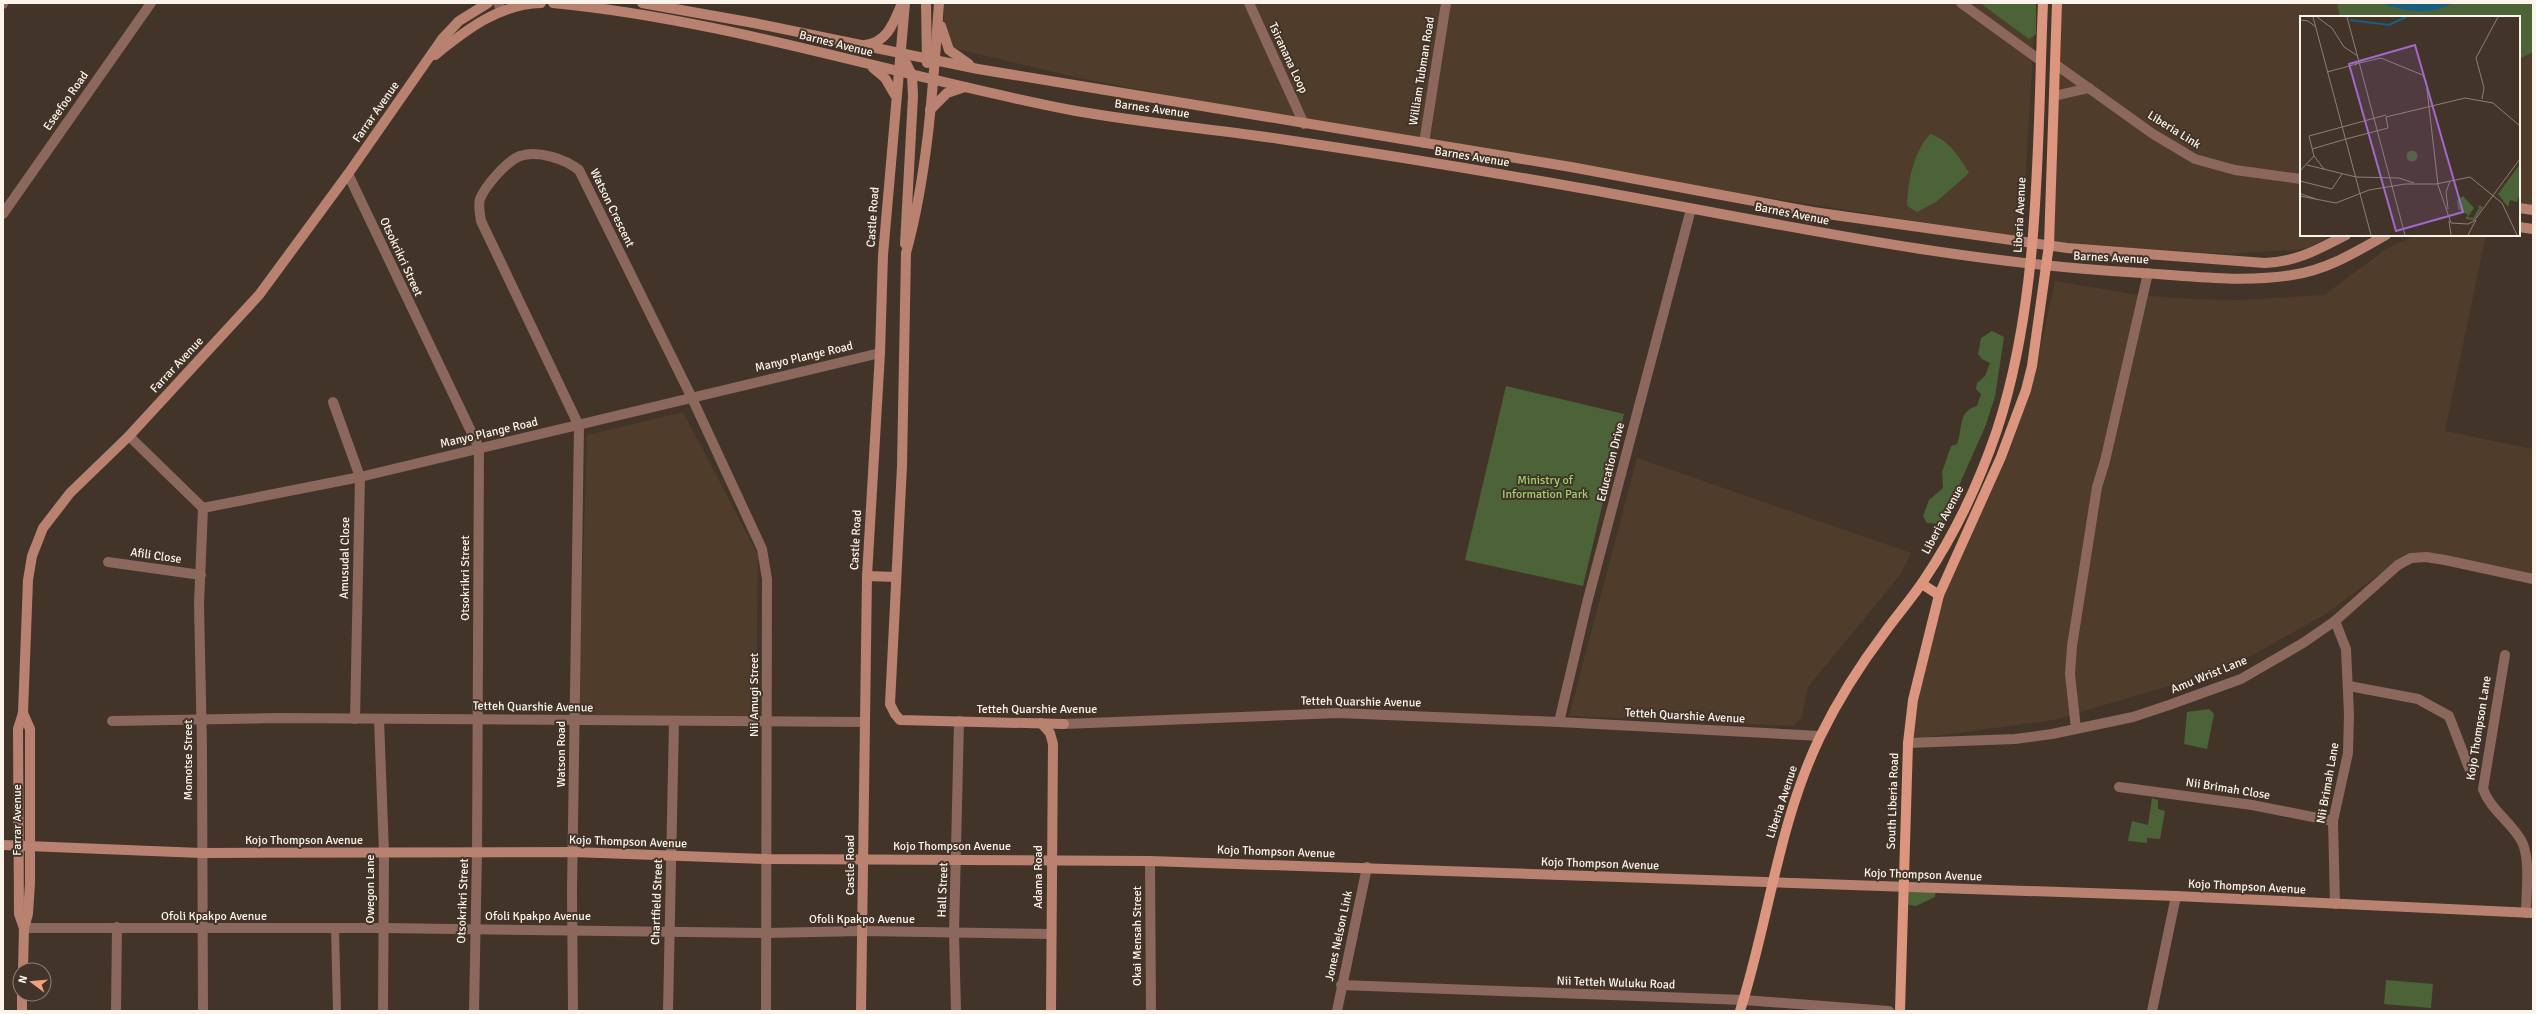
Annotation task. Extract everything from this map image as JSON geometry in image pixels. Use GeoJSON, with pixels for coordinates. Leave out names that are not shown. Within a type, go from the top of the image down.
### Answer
{"type":"FeatureCollection","features":[{"type":"Feature","properties":{"kind":"main road"},"geometry":{"type":"LineString","coordinates":[[469,14],[476,3]]}},
{"type":"Feature","properties":{"kind":"main road"},"geometry":{"type":"LineString","coordinates":[[469,14],[488,3]]}},
{"type":"Feature","properties":{"kind":"main road"},"geometry":{"type":"LineString","coordinates":[[504,6],[541,3]]}},
{"type":"Feature","properties":{"kind":"main road","name":"Barnes Avenue"},"geometry":{"type":"LineString","coordinates":[[552,3],[628,13],[738,33],[899,72],[910,71],[933,80],[1108,116],[1282,140],[1691,209],[1914,250],[2030,265],[2148,274],[2249,279],[2296,275],[2344,259],[2384,236]]}},
{"type":"Feature","properties":{"kind":"main road","name":"Barnes Avenue"},"geometry":{"type":"LineString","coordinates":[[642,3],[754,23],[978,69],[1571,167],[1813,212],[2032,244],[2232,262],[2265,263],[2279,262],[2314,253],[2344,236]]}},
{"type":"Feature","properties":{"kind":"main road"},"geometry":{"type":"LineString","coordinates":[[858,45],[871,44],[883,38],[891,29],[902,3]]}},
{"type":"Feature","properties":{"kind":"main road","name":"Castle Road"},"geometry":{"type":"LineString","coordinates":[[861,1011],[867,576],[880,353],[883,255],[905,3]]}},
{"type":"Feature","properties":{"kind":"main road"},"geometry":{"type":"LineString","coordinates":[[906,253],[914,222],[933,80],[929,60],[926,3]]}},
{"type":"Feature","properties":{"kind":"main road","name":"Liberia Avenue"},"geometry":{"type":"LineString","coordinates":[[1740,1011],[1744,1000],[1771,883],[1798,790],[1820,736],[1860,667],[1922,584],[1937,561],[1969,502],[1997,430],[2017,351],[2030,265],[2043,3]]}},
{"type":"Feature","properties":{"kind":"main road","name":"Liberia Avenue"},"geometry":{"type":"LineString","coordinates":[[1939,595],[2001,457],[2026,390],[2047,267],[2049,245],[2056,3]]}},
{"type":"Feature","properties":{"kind":"main road","name":"Farrar Avenue"},"geometry":{"type":"LineString","coordinates":[[429,59],[464,32],[504,6]]}},
{"type":"Feature","properties":{"kind":"main road"},"geometry":{"type":"LineString","coordinates":[[910,71],[929,60],[939,8]]}},
{"type":"Feature","properties":{"kind":"main road"},"geometry":{"type":"LineString","coordinates":[[939,8],[943,36],[949,50],[978,69]]}},
{"type":"Feature","properties":{"kind":"main road","name":"Farrar Avenue"},"geometry":{"type":"LineString","coordinates":[[24,928],[19,914],[17,845],[18,729],[23,713],[25,623],[32,556],[43,528],[57,508],[129,436],[259,295],[348,174],[450,30],[469,14]]}},
{"type":"Feature","properties":{"kind":"main road"},"geometry":{"type":"LineString","coordinates":[[867,576],[896,577],[902,466],[906,253],[904,231],[912,118],[910,71],[901,53]]}},
{"type":"Feature","properties":{"kind":"main road"},"geometry":{"type":"LineString","coordinates":[[863,63],[878,71],[885,78],[896,97]]}},
{"type":"Feature","properties":{"kind":"main road"},"geometry":{"type":"LineString","coordinates":[[930,110],[948,93],[967,87]]}},
{"type":"Feature","properties":{"kind":"main road"},"geometry":{"type":"LineString","coordinates":[[2520,208],[2533,210]]}},
{"type":"Feature","properties":{"kind":"main road"},"geometry":{"type":"LineString","coordinates":[[2520,227],[2533,229]]}},
{"type":"Feature","properties":{"kind":"main road","name":"Tetteh Quarshie Avenue"},"geometry":{"type":"LineString","coordinates":[[896,577],[890,704],[894,714],[900,720],[1064,724]]}},
{"type":"Feature","properties":{"kind":"main road"},"geometry":{"type":"LineString","coordinates":[[1922,584],[1939,595]]}},
{"type":"Feature","properties":{"kind":"main road","name":"South Liberia Road"},"geometry":{"type":"LineString","coordinates":[[1900,1011],[1908,744],[1913,700],[1939,595]]}},
{"type":"Feature","properties":{"kind":"main road","name":"Farrar Avenue"},"geometry":{"type":"LineString","coordinates":[[23,713],[30,729],[30,845],[28,914],[24,928],[23,962]]}},
{"type":"Feature","properties":{"kind":"main road","name":"Adama Road"},"geometry":{"type":"LineString","coordinates":[[1041,723],[1046,726],[1053,744],[1051,1011]]}},
{"type":"Feature","properties":{"kind":"main road","name":"Adama Road"},"geometry":{"type":"LineString","coordinates":[[1053,744],[1064,724]]}},
{"type":"Feature","properties":{"kind":"main road","name":"Kojo Thompson Avenue"},"geometry":{"type":"LineString","coordinates":[[3,845],[201,853],[573,852],[672,857],[767,859],[862,858],[1150,861],[1366,867],[1771,883],[2176,896],[2530,913]]}},
{"type":"Feature","properties":{"kind":"street","name":"Eseefoo Road"},"geometry":{"type":"LineString","coordinates":[[3,214],[151,3]]}},
{"type":"Feature","properties":{"kind":"street","name":"Tsiranana Loop"},"geometry":{"type":"LineString","coordinates":[[1249,3],[1304,124]]}},
{"type":"Feature","properties":{"kind":"street","name":"William Tubman Road"},"geometry":{"type":"LineString","coordinates":[[1424,143],[1446,3]]}},
{"type":"Feature","properties":{"kind":"street"},"geometry":{"type":"LineString","coordinates":[[1961,3],[2041,61]]}},
{"type":"Feature","properties":{"kind":"street","name":"Liberia Link"},"geometry":{"type":"LineString","coordinates":[[2055,64],[2164,141],[2195,159],[2236,170],[2300,179]]}},
{"type":"Feature","properties":{"kind":"street"},"geometry":{"type":"LineString","coordinates":[[2054,96],[2089,88]]}},
{"type":"Feature","properties":{"kind":"street","name":"Watson Crescent"},"geometry":{"type":"LineString","coordinates":[[579,426],[481,221],[480,200],[494,177],[519,156],[536,155],[560,159],[579,170],[691,396]]}},
{"type":"Feature","properties":{"kind":"street","name":"Otsokrikri Street"},"geometry":{"type":"LineString","coordinates":[[348,174],[479,448],[476,719],[478,853],[474,1011]]}},
{"type":"Feature","properties":{"kind":"street","name":"Education Drive"},"geometry":{"type":"LineString","coordinates":[[1559,722],[1587,603],[1691,209]]}},
{"type":"Feature","properties":{"kind":"street"},"geometry":{"type":"LineString","coordinates":[[2076,730],[2070,674],[2080,586],[2097,487],[2106,461],[2148,274]]}},
{"type":"Feature","properties":{"kind":"street","name":"Manyo Plange Road"},"geometry":{"type":"LineString","coordinates":[[203,508],[360,477],[479,448],[579,426],[691,396],[880,353]]}},
{"type":"Feature","properties":{"kind":"street","name":"Nii Amugi Street"},"geometry":{"type":"LineString","coordinates":[[691,396],[762,549],[767,579],[766,1011]]}},
{"type":"Feature","properties":{"kind":"street","name":"Amusudal Close"},"geometry":{"type":"LineString","coordinates":[[333,402],[360,477],[355,719]]}},
{"type":"Feature","properties":{"kind":"street","name":"Watson Road"},"geometry":{"type":"LineString","coordinates":[[573,1011],[574,720],[579,426]]}},
{"type":"Feature","properties":{"kind":"street"},"geometry":{"type":"LineString","coordinates":[[129,436],[203,508]]}},
{"type":"Feature","properties":{"kind":"street","name":"Momotse Street"},"geometry":{"type":"LineString","coordinates":[[202,1011],[203,930],[199,604],[203,508]]}},
{"type":"Feature","properties":{"kind":"street","name":"Amu Wrist Lane"},"geometry":{"type":"LineString","coordinates":[[1908,744],[2015,739],[2076,730],[2133,717],[2241,679],[2297,647],[2335,620],[2398,565],[2411,558],[2426,557],[2445,560],[2533,579]]}},
{"type":"Feature","properties":{"kind":"street","name":"Afili Close"},"geometry":{"type":"LineString","coordinates":[[108,562],[201,575]]}},
{"type":"Feature","properties":{"kind":"street","name":"Nii Brimah Lane"},"geometry":{"type":"LineString","coordinates":[[2335,620],[2346,648],[2349,686],[2348,753],[2333,821],[2335,904]]}},
{"type":"Feature","properties":{"kind":"street","name":"Kojo Thompson Lane"},"geometry":{"type":"LineString","coordinates":[[2505,655],[2483,788],[2485,796],[2521,840],[2526,853],[2530,913]]}},
{"type":"Feature","properties":{"kind":"street"},"geometry":{"type":"LineString","coordinates":[[2349,686],[2418,700],[2449,716],[2469,768]]}},
{"type":"Feature","properties":{"kind":"street","name":"Tetteh Quarshie Avenue"},"geometry":{"type":"LineString","coordinates":[[1064,724],[1338,713],[1559,722],[1820,736]]}},
{"type":"Feature","properties":{"kind":"street","name":"Owegon Lane"},"geometry":{"type":"LineString","coordinates":[[378,719],[384,853],[383,1011]]}},
{"type":"Feature","properties":{"kind":"street","name":"Tetteh Quarshie Avenue"},"geometry":{"type":"LineString","coordinates":[[112,721],[476,719],[864,722]]}},
{"type":"Feature","properties":{"kind":"street","name":"Chartfield Street"},"geometry":{"type":"LineString","coordinates":[[668,1011],[674,721]]}},
{"type":"Feature","properties":{"kind":"street","name":"Hall Street"},"geometry":{"type":"LineString","coordinates":[[956,1011],[954,933],[957,859],[959,721]]}},
{"type":"Feature","properties":{"kind":"street","name":"Nii Brimah Close"},"geometry":{"type":"LineString","coordinates":[[2119,787],[2252,805],[2333,821]]}},
{"type":"Feature","properties":{"kind":"street","name":"Okai Mensah Street"},"geometry":{"type":"LineString","coordinates":[[1150,861],[1150,1011]]}},
{"type":"Feature","properties":{"kind":"street","name":"Jones Nelson Link"},"geometry":{"type":"LineString","coordinates":[[1336,1011],[1366,867]]}},
{"type":"Feature","properties":{"kind":"street"},"geometry":{"type":"LineString","coordinates":[[2152,1011],[2176,896]]}},
{"type":"Feature","properties":{"kind":"street"},"geometry":{"type":"LineString","coordinates":[[116,1011],[117,927]]}},
{"type":"Feature","properties":{"kind":"street","name":"Ofoli Kpakpo Avenue"},"geometry":{"type":"LineString","coordinates":[[24,928],[117,927],[203,930],[383,928],[767,933],[862,931],[1051,934]]}},
{"type":"Feature","properties":{"kind":"street"},"geometry":{"type":"LineString","coordinates":[[335,928],[337,1011]]}},
{"type":"Feature","properties":{"kind":"street","name":"Nii Tetteh Wuluku Road"},"geometry":{"type":"LineString","coordinates":[[1341,985],[1744,1000],[1889,1011]]}},
{"type":"Feature","properties":{"kind":"shaded area"},"geometry":{"type":"Polygon","coordinates":[[[944,3],[2036,3],[2022,238],[1682,184],[1241,109],[1079,78],[944,46],[944,3]]]}},
{"type":"Feature","properties":{"kind":"shaded area"},"geometry":{"type":"Polygon","coordinates":[[[2062,3],[2533,3],[2533,208],[2520,206],[2520,16],[2300,16],[2300,236],[2332,236],[2305,249],[2229,254],[2053,243],[2062,3]]]}},
{"type":"Feature","properties":{"kind":"shaded area"},"geometry":{"type":"Polygon","coordinates":[[[2414,236],[2486,236],[2445,431],[2533,449],[2533,576],[2420,553],[2386,569],[2326,614],[2249,657],[2196,678],[2054,720],[1913,739],[1922,678],[1934,627],[1950,579],[2010,450],[2034,376],[2055,281],[2139,295],[2192,299],[2241,300],[2324,295],[2386,249],[2414,236]]]}},
{"type":"Feature","properties":{"kind":"shaded area"},"geometry":{"type":"Polygon","coordinates":[[[683,412],[758,555],[756,720],[578,716],[587,435],[683,412]]]}},
{"type":"Feature","properties":{"kind":"shaded area"},"geometry":{"type":"Polygon","coordinates":[[[1637,458],[1911,553],[1900,575],[1808,687],[1802,717],[1793,726],[1569,716],[1637,458]]]}},
{"type":"Feature","properties":{"kind":"green space"},"geometry":{"type":"Polygon","coordinates":[[[1980,3],[2036,3],[2036,34],[2029,39],[1980,3]]]}},
{"type":"Feature","properties":{"kind":"green space"},"geometry":{"type":"Polygon","coordinates":[[[2337,3],[2533,3],[2533,52],[2520,58],[2520,16],[2340,16],[2337,3]]]}},
{"type":"Feature","properties":{"kind":"green space"},"geometry":{"type":"Polygon","coordinates":[[[1930,134],[1942,140],[1953,150],[1969,173],[1936,202],[1917,212],[1907,206],[1910,177],[1919,150],[1930,134]]]}},
{"type":"Feature","properties":{"kind":"green space"},"geometry":{"type":"Polygon","coordinates":[[[1992,331],[2004,337],[1995,397],[1985,427],[1942,524],[1927,523],[1923,516],[1929,500],[1943,488],[1942,472],[1951,446],[1957,444],[1959,439],[1963,417],[1966,412],[1977,406],[1981,394],[1976,389],[1977,383],[1985,376],[1990,363],[1982,359],[1978,354],[1981,338],[1992,331]]]}},
{"type":"Feature","properties":{"kind":"green space","name":"Ministry of Information Park"},"geometry":{"type":"Polygon","coordinates":[[[1506,386],[1624,414],[1583,586],[1465,560],[1506,386]]]}},
{"type":"Feature","properties":{"kind":"green space"},"geometry":{"type":"Polygon","coordinates":[[[2209,709],[2214,714],[2207,749],[2184,744],[2187,712],[2209,709]]]}},
{"type":"Feature","properties":{"kind":"green space"},"geometry":{"type":"Polygon","coordinates":[[[2152,798],[2158,800],[2158,809],[2165,811],[2160,839],[2147,838],[2147,843],[2128,841],[2132,821],[2148,825],[2152,798]]]}},
{"type":"Feature","properties":{"kind":"green space"},"geometry":{"type":"Polygon","coordinates":[[[1908,887],[1936,890],[1935,897],[1916,906],[1909,905],[1904,894],[1908,887]]]}},
{"type":"Feature","properties":{"kind":"green space"},"geometry":{"type":"Polygon","coordinates":[[[2386,980],[2433,984],[2431,1008],[2384,1004],[2386,980]]]}},
{"type":"Feature","properties":{"kind":"water"},"geometry":{"type":"Polygon","coordinates":[[[2387,3],[2453,3],[2445,7],[2428,11],[2412,11],[2386,5],[2387,3]]]}}]}
